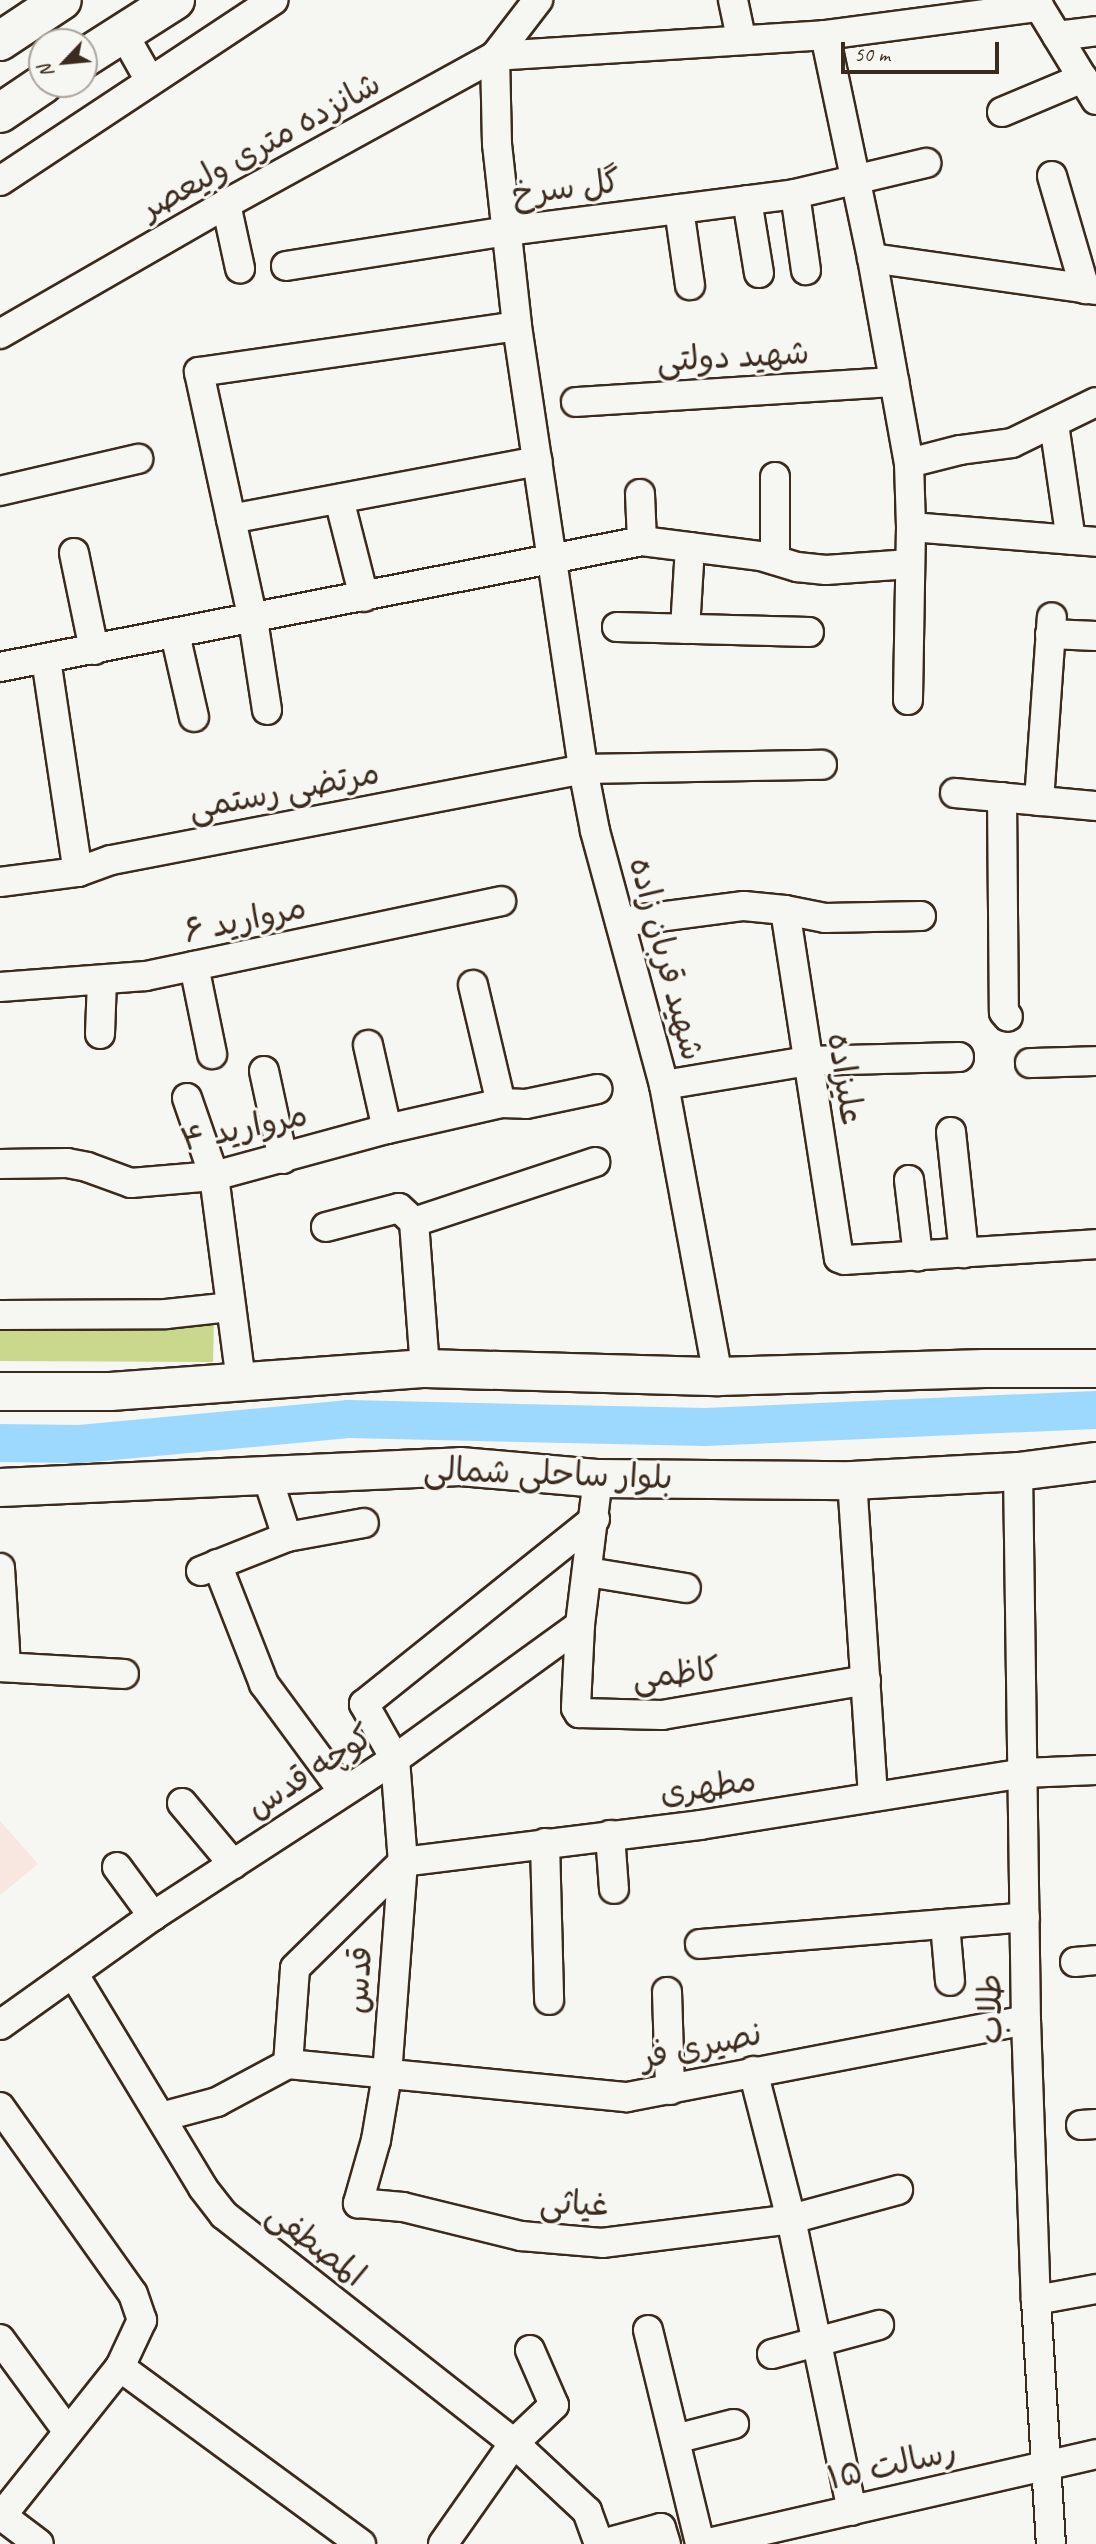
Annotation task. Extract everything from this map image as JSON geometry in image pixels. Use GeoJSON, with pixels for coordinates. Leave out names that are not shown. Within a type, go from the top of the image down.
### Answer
{"type":"FeatureCollection","features":[{"type":"Feature","properties":{"kind":"highway"},"geometry":{"type":"LineString","coordinates":[[0,41],[62,0]]}},
{"type":"Feature","properties":{"kind":"highway"},"geometry":{"type":"LineString","coordinates":[[98,49],[174,0]]}},
{"type":"Feature","properties":{"kind":"highway"},"geometry":{"type":"LineString","coordinates":[[0,113],[28,94]]}},
{"type":"Feature","properties":{"kind":"main road"},"geometry":{"type":"LineString","coordinates":[[0,1391],[110,1391],[425,1368],[718,1376],[984,1368],[1096,1368]]}},
{"type":"Feature","properties":{"kind":"main road","name":"بلوار ساحلی شمالی"},"geometry":{"type":"LineString","coordinates":[[0,1487],[460,1466],[598,1478],[852,1480],[1018,1471],[1096,1461]]}},
{"type":"Feature","properties":{"kind":"street"},"geometry":{"type":"LineString","coordinates":[[0,181],[273,0]]}},
{"type":"Feature","properties":{"kind":"street","name":"شانزده متری ولیعصر"},"geometry":{"type":"LineString","coordinates":[[0,334],[226,204],[495,56],[538,0]]}},
{"type":"Feature","properties":{"kind":"street"},"geometry":{"type":"LineString","coordinates":[[733,0],[741,39]]}},
{"type":"Feature","properties":{"kind":"street"},"geometry":{"type":"LineString","coordinates":[[495,56],[825,35],[1037,4],[1089,89],[1002,112]]}},
{"type":"Feature","properties":{"kind":"street"},"geometry":{"type":"LineString","coordinates":[[1058,36],[1096,31]]}},
{"type":"Feature","properties":{"kind":"street"},"geometry":{"type":"LineString","coordinates":[[123,33],[150,81]]}},
{"type":"Feature","properties":{"kind":"street"},"geometry":{"type":"LineString","coordinates":[[825,35],[872,258],[909,463],[911,527],[908,699]]}},
{"type":"Feature","properties":{"kind":"street","name":"شهید قربان زاده"},"geometry":{"type":"LineString","coordinates":[[495,56],[497,144],[517,326],[554,559],[583,769],[595,831],[664,1085],[718,1376]]}},
{"type":"Feature","properties":{"kind":"street","name":"گل سرخ"},"geometry":{"type":"LineString","coordinates":[[286,266],[507,231],[795,194],[926,163]]}},
{"type":"Feature","properties":{"kind":"street"},"geometry":{"type":"LineString","coordinates":[[872,258],[1091,289],[1052,176]]}},
{"type":"Feature","properties":{"kind":"street"},"geometry":{"type":"LineString","coordinates":[[795,194],[806,270]]}},
{"type":"Feature","properties":{"kind":"street"},"geometry":{"type":"LineString","coordinates":[[747,200],[759,273]]}},
{"type":"Feature","properties":{"kind":"street"},"geometry":{"type":"LineString","coordinates":[[226,204],[240,268]]}},
{"type":"Feature","properties":{"kind":"street"},"geometry":{"type":"LineString","coordinates":[[679,209],[690,285]]}},
{"type":"Feature","properties":{"kind":"street"},"geometry":{"type":"LineString","coordinates":[[267,710],[253,620],[199,372],[517,326]]}},
{"type":"Feature","properties":{"kind":"street","name":"شهید دولتی"},"geometry":{"type":"LineString","coordinates":[[576,402],[894,382]]}},
{"type":"Feature","properties":{"kind":"street"},"geometry":{"type":"LineString","coordinates":[[909,463],[960,450],[1013,443],[1096,401]]}},
{"type":"Feature","properties":{"kind":"street"},"geometry":{"type":"LineString","coordinates":[[911,527],[1083,541],[1054,424]]}},
{"type":"Feature","properties":{"kind":"street"},"geometry":{"type":"LineString","coordinates":[[0,491],[138,459]]}},
{"type":"Feature","properties":{"kind":"street"},"geometry":{"type":"LineString","coordinates":[[231,519],[538,461]]}},
{"type":"Feature","properties":{"kind":"street"},"geometry":{"type":"LineString","coordinates":[[775,477],[775,560]]}},
{"type":"Feature","properties":{"kind":"street"},"geometry":{"type":"LineString","coordinates":[[640,494],[642,541]]}},
{"type":"Feature","properties":{"kind":"street"},"geometry":{"type":"LineString","coordinates":[[339,499],[364,597]]}},
{"type":"Feature","properties":{"kind":"street"},"geometry":{"type":"LineString","coordinates":[[0,667],[253,620],[642,541],[826,570],[910,564]]}},
{"type":"Feature","properties":{"kind":"street"},"geometry":{"type":"LineString","coordinates":[[685,629],[690,547]]}},
{"type":"Feature","properties":{"kind":"street"},"geometry":{"type":"LineString","coordinates":[[74,553],[93,650]]}},
{"type":"Feature","properties":{"kind":"street"},"geometry":{"type":"LineString","coordinates":[[1039,801],[1051,625],[1096,636]]}},
{"type":"Feature","properties":{"kind":"street"},"geometry":{"type":"LineString","coordinates":[[617,627],[809,632]]}},
{"type":"Feature","properties":{"kind":"street"},"geometry":{"type":"LineString","coordinates":[[176,634],[194,717]]}},
{"type":"Feature","properties":{"kind":"street"},"geometry":{"type":"LineString","coordinates":[[46,659],[78,872]]}},
{"type":"Feature","properties":{"kind":"street","name":"مرتضی رستمی"},"geometry":{"type":"LineString","coordinates":[[0,882],[78,872],[111,860],[583,769],[822,765]]}},
{"type":"Feature","properties":{"kind":"street"},"geometry":{"type":"LineString","coordinates":[[955,793],[1096,806]]}},
{"type":"Feature","properties":{"kind":"street"},"geometry":{"type":"LineString","coordinates":[[1002,797],[1004,1012],[1008,1017]]}},
{"type":"Feature","properties":{"kind":"street","name":"مروارید ۶"},"geometry":{"type":"LineString","coordinates":[[0,987],[102,981],[194,966],[501,901]]}},
{"type":"Feature","properties":{"kind":"street"},"geometry":{"type":"LineString","coordinates":[[620,922],[744,906],[825,918],[921,916]]}},
{"type":"Feature","properties":{"kind":"street","name":"علیزاده"},"geometry":{"type":"LineString","coordinates":[[785,910],[839,1258],[845,1261],[918,1256]]}},
{"type":"Feature","properties":{"kind":"street"},"geometry":{"type":"LineString","coordinates":[[194,966],[212,1054]]}},
{"type":"Feature","properties":{"kind":"street"},"geometry":{"type":"LineString","coordinates":[[100,1034],[102,981]]}},
{"type":"Feature","properties":{"kind":"street"},"geometry":{"type":"LineString","coordinates":[[473,985],[501,1103]]}},
{"type":"Feature","properties":{"kind":"street"},"geometry":{"type":"LineString","coordinates":[[368,1045],[387,1129]]}},
{"type":"Feature","properties":{"kind":"street"},"geometry":{"type":"LineString","coordinates":[[664,1085],[807,1061],[959,1057]]}},
{"type":"Feature","properties":{"kind":"street"},"geometry":{"type":"LineString","coordinates":[[1030,1063],[1096,1061]]}},
{"type":"Feature","properties":{"kind":"street"},"geometry":{"type":"LineString","coordinates":[[264,1071],[283,1159]]}},
{"type":"Feature","properties":{"kind":"street","name":"مروارید ۴"},"geometry":{"type":"LineString","coordinates":[[0,1164],[67,1163],[87,1167],[131,1183],[214,1176],[387,1129],[501,1103],[526,1104],[597,1089]]}},
{"type":"Feature","properties":{"kind":"street"},"geometry":{"type":"LineString","coordinates":[[187,1098],[214,1176],[241,1382]]}},
{"type":"Feature","properties":{"kind":"street"},"geometry":{"type":"LineString","coordinates":[[951,1132],[964,1253]]}},
{"type":"Feature","properties":{"kind":"street"},"geometry":{"type":"LineString","coordinates":[[414,1222],[594,1162]]}},
{"type":"Feature","properties":{"kind":"street"},"geometry":{"type":"LineString","coordinates":[[909,1180],[918,1256],[1096,1244]]}},
{"type":"Feature","properties":{"kind":"street"},"geometry":{"type":"LineString","coordinates":[[327,1227],[399,1208],[414,1222],[425,1368]]}},
{"type":"Feature","properties":{"kind":"street"},"geometry":{"type":"LineString","coordinates":[[0,1315],[166,1314],[230,1307]]}},
{"type":"Feature","properties":{"kind":"street","name":"طلاب"},"geometry":{"type":"LineString","coordinates":[[1018,1471],[1026,2020],[1036,2300],[1051,2544]]}},
{"type":"Feature","properties":{"kind":"street"},"geometry":{"type":"LineString","coordinates":[[267,1476],[287,1537]]}},
{"type":"Feature","properties":{"kind":"street"},"geometry":{"type":"LineString","coordinates":[[580,1625],[598,1478]]}},
{"type":"Feature","properties":{"kind":"street"},"geometry":{"type":"LineString","coordinates":[[852,1480],[873,1796]]}},
{"type":"Feature","properties":{"kind":"street"},"geometry":{"type":"LineString","coordinates":[[395,1759],[364,1704],[595,1519]]}},
{"type":"Feature","properties":{"kind":"street"},"geometry":{"type":"LineString","coordinates":[[343,1791],[264,1684],[209,1567],[287,1537],[364,1523]]}},
{"type":"Feature","properties":{"kind":"street"},"geometry":{"type":"LineString","coordinates":[[0,1568],[3,1667],[124,1674]]}},
{"type":"Feature","properties":{"kind":"street"},"geometry":{"type":"LineString","coordinates":[[588,1572],[686,1588]]}},
{"type":"Feature","properties":{"kind":"street","name":"کاظمی"},"geometry":{"type":"LineString","coordinates":[[580,1625],[576,1708],[585,1715],[662,1714],[866,1680]]}},
{"type":"Feature","properties":{"kind":"street","name":"کوچه قدس"},"geometry":{"type":"LineString","coordinates":[[0,2025],[153,1916],[395,1759],[580,1625]]}},
{"type":"Feature","properties":{"kind":"street","name":"قدس"},"geometry":{"type":"LineString","coordinates":[[358,2203],[376,2140],[387,2075],[403,1862],[395,1759]]}},
{"type":"Feature","properties":{"kind":"street","name":"مطهری"},"geometry":{"type":"LineString","coordinates":[[403,1862],[747,1818],[1023,1773],[1096,1770]]}},
{"type":"Feature","properties":{"kind":"street"},"geometry":{"type":"LineString","coordinates":[[182,1803],[233,1864]]}},
{"type":"Feature","properties":{"kind":"street"},"geometry":{"type":"LineString","coordinates":[[610,1835],[614,1889]]}},
{"type":"Feature","properties":{"kind":"street"},"geometry":{"type":"LineString","coordinates":[[545,1843],[550,2000]]}},
{"type":"Feature","properties":{"kind":"street"},"geometry":{"type":"LineString","coordinates":[[161,2117],[217,2102],[288,2064],[295,1968],[403,1862]]}},
{"type":"Feature","properties":{"kind":"street"},"geometry":{"type":"LineString","coordinates":[[117,1867],[153,1916]]}},
{"type":"Feature","properties":{"kind":"street"},"geometry":{"type":"LineString","coordinates":[[701,1944],[1024,1917]]}},
{"type":"Feature","properties":{"kind":"street"},"geometry":{"type":"LineString","coordinates":[[945,1924],[950,1982]]}},
{"type":"Feature","properties":{"kind":"street","name":"المصطفی"},"geometry":{"type":"LineString","coordinates":[[73,1973],[203,2188],[237,2228],[514,2443],[587,2511],[601,2544]]}},
{"type":"Feature","properties":{"kind":"street"},"geometry":{"type":"LineString","coordinates":[[667,1992],[670,2090]]}},
{"type":"Feature","properties":{"kind":"street","name":"نصیری فر"},"geometry":{"type":"LineString","coordinates":[[288,2064],[608,2097],[670,2090],[753,2071],[1026,2020]]}},
{"type":"Feature","properties":{"kind":"street"},"geometry":{"type":"LineString","coordinates":[[753,2071],[791,2219],[852,2511]]}},
{"type":"Feature","properties":{"kind":"street"},"geometry":{"type":"LineString","coordinates":[[0,2107],[134,2294],[142,2320],[120,2367],[1,2517],[39,2544]]}},
{"type":"Feature","properties":{"kind":"street","name":"غیاثی"},"geometry":{"type":"LineString","coordinates":[[358,2203],[403,2207],[522,2236],[582,2243],[644,2239],[791,2219],[898,2190]]}},
{"type":"Feature","properties":{"kind":"street"},"geometry":{"type":"LineString","coordinates":[[1036,2300],[1096,2289]]}},
{"type":"Feature","properties":{"kind":"street"},"geometry":{"type":"LineString","coordinates":[[772,2354],[879,2325]]}},
{"type":"Feature","properties":{"kind":"street"},"geometry":{"type":"LineString","coordinates":[[648,2330],[702,2544]]}},
{"type":"Feature","properties":{"kind":"street"},"geometry":{"type":"LineString","coordinates":[[0,2339],[68,2432]]}},
{"type":"Feature","properties":{"kind":"street"},"geometry":{"type":"LineString","coordinates":[[443,2544],[514,2443],[554,2405],[530,2350]]}},
{"type":"Feature","properties":{"kind":"street"},"geometry":{"type":"LineString","coordinates":[[120,2367],[361,2544]]}},
{"type":"Feature","properties":{"kind":"street"},"geometry":{"type":"LineString","coordinates":[[675,2439],[734,2424]]}},
{"type":"Feature","properties":{"kind":"street","name":"رسالت ۱۵"},"geometry":{"type":"LineString","coordinates":[[702,2544],[1096,2454]]}},
{"type":"Feature","properties":{"kind":"street"},"geometry":{"type":"LineString","coordinates":[[601,2544],[661,2528],[666,2544]]}},
{"type":"Feature","properties":{"kind":"shaded area"},"geometry":{"type":"Polygon","coordinates":[[[0,1821],[38,1864],[0,1895],[0,1821]]]}},
{"type":"Feature","properties":{"kind":"green space"},"geometry":{"type":"Polygon","coordinates":[[[214,1318],[213,1362],[0,1361],[0,1319],[214,1318]]]}},
{"type":"Feature","properties":{"kind":"waterway"},"geometry":{"type":"LineString","coordinates":[[0,1443],[80,1444],[348,1419],[705,1427],[1096,1410]]}}]}
